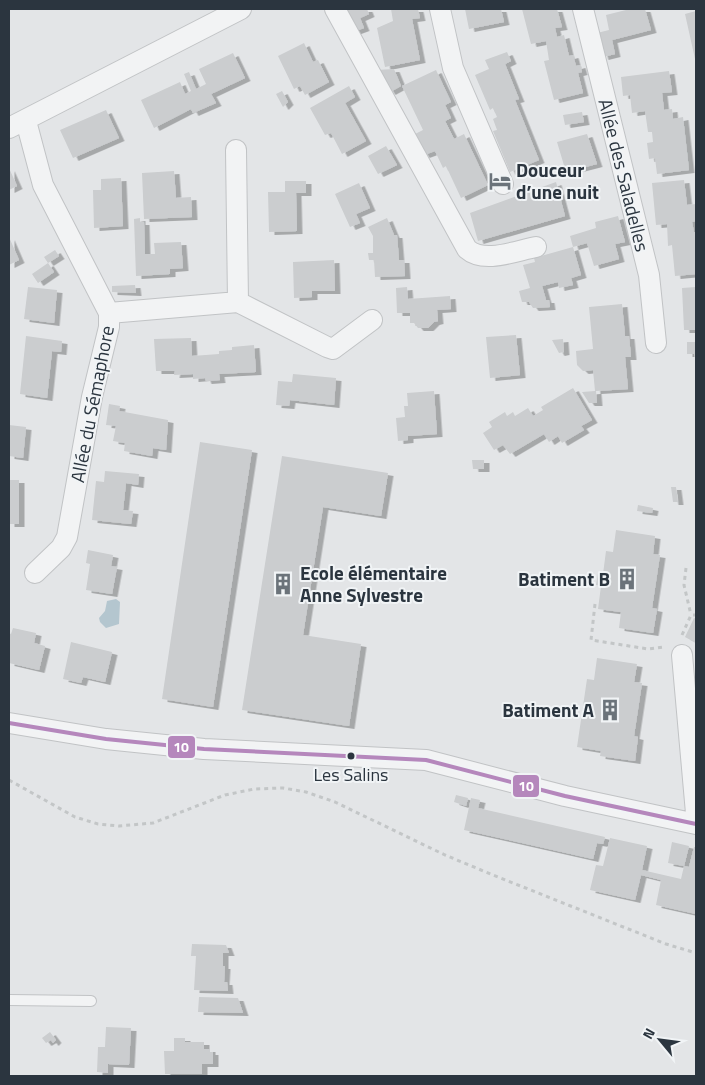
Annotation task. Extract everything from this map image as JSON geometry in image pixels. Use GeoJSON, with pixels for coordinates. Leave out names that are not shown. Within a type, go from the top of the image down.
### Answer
{"type":"FeatureCollection","features":[{"type":"Feature","properties":{"kind":"street"},"geometry":{"type":"LineString","coordinates":[[17,124],[241,9]]}},
{"type":"Feature","properties":{"kind":"street"},"geometry":{"type":"LineString","coordinates":[[335,9],[467,248],[475,256],[484,257],[536,247]]}},
{"type":"Feature","properties":{"kind":"street"},"geometry":{"type":"LineString","coordinates":[[440,9],[453,68],[503,184]]}},
{"type":"Feature","properties":{"kind":"street","name":"Allée des Saladelles"},"geometry":{"type":"LineString","coordinates":[[584,9],[649,275],[656,343]]}},
{"type":"Feature","properties":{"kind":"street","name":"Allée du Sémaphore"},"geometry":{"type":"LineString","coordinates":[[17,124],[43,185],[108,314],[109,327],[92,397],[67,537],[61,548],[35,573]]}},
{"type":"Feature","properties":{"kind":"street"},"geometry":{"type":"LineString","coordinates":[[236,150],[238,302]]}},
{"type":"Feature","properties":{"kind":"street"},"geometry":{"type":"LineString","coordinates":[[108,314],[238,302],[327,347],[334,348],[372,320]]}},
{"type":"Feature","properties":{"kind":"street"},"geometry":{"type":"LineString","coordinates":[[675,648],[696,813]]}},
{"type":"Feature","properties":{"kind":"street"},"geometry":{"type":"LineString","coordinates":[[9,723],[106,739],[204,749],[426,760],[565,796],[696,824]]}},
{"type":"Feature","properties":{"kind":"lane"},"geometry":{"type":"LineString","coordinates":[[9,1000],[92,1001]]}},
{"type":"Feature","properties":{"kind":"path"},"geometry":{"type":"LineString","coordinates":[[595,604],[591,640],[648,649],[675,648],[691,615],[684,585],[686,568]]}},
{"type":"Feature","properties":{"kind":"path"},"geometry":{"type":"LineString","coordinates":[[691,615],[696,615]]}},
{"type":"Feature","properties":{"kind":"path"},"geometry":{"type":"LineString","coordinates":[[9,780],[75,817],[98,824],[119,826],[153,823],[224,795],[254,789],[283,788],[306,792],[335,802],[445,855],[493,875],[696,953]]}},
{"type":"Feature","properties":{"kind":"shaded area"},"geometry":{"type":"Polygon","coordinates":[[[116,599],[120,602],[119,624],[106,628],[99,618],[105,611],[107,601],[116,599]]]}},
{"type":"Feature","properties":{"kind":"building"},"geometry":{"type":"Polygon","coordinates":[[[340,9],[367,9],[369,14],[360,18],[364,28],[353,32],[340,9]]]}},
{"type":"Feature","properties":{"kind":"building"},"geometry":{"type":"Polygon","coordinates":[[[391,9],[418,9],[420,18],[412,19],[420,60],[385,67],[377,28],[393,21],[391,9]]]}},
{"type":"Feature","properties":{"kind":"building"},"geometry":{"type":"Polygon","coordinates":[[[465,9],[501,9],[504,22],[469,29],[465,9]]]}},
{"type":"Feature","properties":{"kind":"building"},"geometry":{"type":"Polygon","coordinates":[[[522,9],[557,9],[562,27],[555,28],[557,37],[564,35],[569,56],[573,55],[576,66],[580,65],[582,72],[578,73],[583,93],[554,100],[544,61],[549,60],[546,41],[531,44],[522,9]]]}},
{"type":"Feature","properties":{"kind":"building"},"geometry":{"type":"Polygon","coordinates":[[[630,9],[645,9],[651,30],[612,40],[615,54],[603,57],[597,33],[609,30],[606,15],[630,9]]]}},
{"type":"Feature","properties":{"kind":"building"},"geometry":{"type":"Polygon","coordinates":[[[696,11],[696,59],[695,59],[685,14],[696,11]]]}},
{"type":"Feature","properties":{"kind":"building"},"geometry":{"type":"Polygon","coordinates":[[[304,43],[313,62],[318,60],[329,82],[305,95],[300,86],[294,89],[278,56],[304,43]]]}},
{"type":"Feature","properties":{"kind":"building"},"geometry":{"type":"Polygon","coordinates":[[[507,52],[511,61],[505,64],[519,99],[515,100],[539,160],[510,172],[493,131],[497,130],[493,119],[497,117],[493,108],[490,110],[475,75],[489,69],[485,60],[507,52]]]}},
{"type":"Feature","properties":{"kind":"building"},"geometry":{"type":"Polygon","coordinates":[[[233,53],[245,78],[211,94],[216,103],[193,113],[191,109],[154,128],[141,100],[180,82],[185,94],[191,91],[184,74],[189,72],[196,89],[206,84],[199,69],[233,53]]]}},
{"type":"Feature","properties":{"kind":"building"},"geometry":{"type":"Polygon","coordinates":[[[394,69],[401,86],[390,92],[376,70],[394,69]]]}},
{"type":"Feature","properties":{"kind":"building"},"geometry":{"type":"Polygon","coordinates":[[[436,70],[451,102],[445,105],[451,118],[445,121],[454,139],[464,134],[488,185],[461,198],[446,166],[443,168],[435,151],[424,155],[413,135],[423,130],[402,86],[436,70]]]}},
{"type":"Feature","properties":{"kind":"building"},"geometry":{"type":"Polygon","coordinates":[[[669,71],[672,92],[662,93],[664,110],[672,109],[673,119],[683,117],[689,170],[657,174],[655,158],[649,159],[647,143],[653,142],[652,132],[648,132],[645,111],[632,113],[630,95],[623,96],[621,77],[669,71]]]}},
{"type":"Feature","properties":{"kind":"building"},"geometry":{"type":"Polygon","coordinates":[[[349,86],[355,97],[345,103],[366,141],[342,154],[331,133],[325,135],[310,108],[349,86]]]}},
{"type":"Feature","properties":{"kind":"building"},"geometry":{"type":"Polygon","coordinates":[[[282,91],[288,102],[283,107],[276,94],[282,91]]]}},
{"type":"Feature","properties":{"kind":"building"},"geometry":{"type":"Polygon","coordinates":[[[106,110],[119,138],[73,158],[60,130],[106,110]]]}},
{"type":"Feature","properties":{"kind":"building"},"geometry":{"type":"Polygon","coordinates":[[[582,112],[584,122],[565,125],[563,115],[582,112]]]}},
{"type":"Feature","properties":{"kind":"building"},"geometry":{"type":"Polygon","coordinates":[[[587,134],[597,164],[566,172],[557,142],[587,134]]]}},
{"type":"Feature","properties":{"kind":"building"},"geometry":{"type":"Polygon","coordinates":[[[386,146],[397,165],[378,174],[368,156],[386,146]]]}},
{"type":"Feature","properties":{"kind":"building"},"geometry":{"type":"Polygon","coordinates":[[[9,168],[17,186],[9,190],[9,168]]]}},
{"type":"Feature","properties":{"kind":"building"},"geometry":{"type":"Polygon","coordinates":[[[174,171],[176,198],[191,197],[192,217],[144,219],[142,173],[174,171]]]}},
{"type":"Feature","properties":{"kind":"building"},"geometry":{"type":"Polygon","coordinates":[[[121,178],[123,226],[94,228],[93,190],[101,190],[101,179],[121,178]]]}},
{"type":"Feature","properties":{"kind":"building"},"geometry":{"type":"Polygon","coordinates":[[[684,180],[687,205],[696,204],[696,221],[692,222],[694,232],[696,232],[696,274],[675,276],[672,245],[668,246],[667,224],[656,225],[652,183],[684,180]]]}},
{"type":"Feature","properties":{"kind":"building"},"geometry":{"type":"Polygon","coordinates":[[[285,181],[306,181],[306,193],[296,193],[297,231],[269,232],[268,192],[285,192],[285,181]]]}},
{"type":"Feature","properties":{"kind":"building"},"geometry":{"type":"Polygon","coordinates":[[[556,182],[565,216],[478,241],[470,213],[556,182]]]}},
{"type":"Feature","properties":{"kind":"building"},"geometry":{"type":"Polygon","coordinates":[[[359,183],[370,208],[356,214],[360,223],[350,227],[335,194],[359,183]]]}},
{"type":"Feature","properties":{"kind":"building"},"geometry":{"type":"Polygon","coordinates":[[[618,216],[625,242],[615,244],[619,259],[594,266],[587,243],[573,247],[570,236],[596,228],[595,222],[618,216]]]}},
{"type":"Feature","properties":{"kind":"building"},"geometry":{"type":"Polygon","coordinates":[[[140,218],[140,222],[144,222],[145,254],[155,254],[154,243],[181,242],[183,268],[170,269],[170,274],[136,276],[134,219],[140,218]]]}},
{"type":"Feature","properties":{"kind":"building"},"geometry":{"type":"Polygon","coordinates":[[[387,218],[394,235],[397,235],[399,260],[404,260],[405,276],[375,277],[374,260],[369,260],[368,253],[373,253],[373,236],[368,227],[387,218]]]}},
{"type":"Feature","properties":{"kind":"building"},"geometry":{"type":"Polygon","coordinates":[[[9,237],[19,260],[9,265],[9,237]]]}},
{"type":"Feature","properties":{"kind":"building"},"geometry":{"type":"Polygon","coordinates":[[[573,247],[581,275],[571,278],[573,285],[559,288],[558,282],[542,286],[546,300],[549,300],[550,307],[533,308],[529,302],[522,302],[519,291],[530,288],[523,265],[535,262],[534,258],[573,247]]]}},
{"type":"Feature","properties":{"kind":"building"},"geometry":{"type":"Polygon","coordinates":[[[55,250],[59,256],[48,263],[44,257],[55,250]]]}},
{"type":"Feature","properties":{"kind":"building"},"geometry":{"type":"Polygon","coordinates":[[[334,260],[335,291],[312,291],[312,297],[294,298],[293,262],[334,260]]]}},
{"type":"Feature","properties":{"kind":"building"},"geometry":{"type":"Polygon","coordinates":[[[48,263],[54,272],[38,283],[32,274],[48,263]]]}},
{"type":"Feature","properties":{"kind":"building"},"geometry":{"type":"Polygon","coordinates":[[[135,285],[136,293],[112,292],[112,286],[135,285]]]}},
{"type":"Feature","properties":{"kind":"building"},"geometry":{"type":"Polygon","coordinates":[[[28,287],[57,290],[54,323],[24,319],[28,287]]]}},
{"type":"Feature","properties":{"kind":"building"},"geometry":{"type":"Polygon","coordinates":[[[407,287],[408,299],[450,296],[451,309],[437,310],[438,321],[428,328],[418,328],[414,323],[410,323],[410,313],[397,313],[396,288],[407,287]]]}},
{"type":"Feature","properties":{"kind":"building"},"geometry":{"type":"Polygon","coordinates":[[[696,287],[696,330],[684,330],[682,288],[696,287]]]}},
{"type":"Feature","properties":{"kind":"building"},"geometry":{"type":"Polygon","coordinates":[[[622,304],[625,336],[629,336],[631,357],[625,357],[628,389],[596,391],[597,403],[589,403],[582,392],[595,391],[593,370],[583,371],[577,365],[576,351],[593,349],[589,307],[622,304]]]}},
{"type":"Feature","properties":{"kind":"building"},"geometry":{"type":"Polygon","coordinates":[[[516,335],[520,375],[490,378],[486,337],[516,335]]]}},
{"type":"Feature","properties":{"kind":"building"},"geometry":{"type":"Polygon","coordinates":[[[26,336],[62,341],[61,352],[52,351],[47,398],[20,394],[26,336]]]}},
{"type":"Feature","properties":{"kind":"building"},"geometry":{"type":"Polygon","coordinates":[[[191,338],[192,356],[219,354],[219,351],[232,350],[232,347],[254,345],[256,372],[219,374],[220,380],[206,381],[205,378],[193,379],[193,374],[174,375],[175,371],[156,371],[154,339],[191,338]]]}},
{"type":"Feature","properties":{"kind":"building"},"geometry":{"type":"Polygon","coordinates":[[[563,339],[564,352],[559,353],[552,340],[563,339]]]}},
{"type":"Feature","properties":{"kind":"building"},"geometry":{"type":"Polygon","coordinates":[[[687,342],[696,342],[696,361],[694,354],[687,354],[687,342]]]}},
{"type":"Feature","properties":{"kind":"building"},"geometry":{"type":"Polygon","coordinates":[[[293,374],[336,378],[334,405],[290,400],[289,406],[276,405],[278,381],[292,382],[293,374]]]}},
{"type":"Feature","properties":{"kind":"building"},"geometry":{"type":"Polygon","coordinates":[[[573,388],[592,420],[581,426],[584,430],[562,443],[558,436],[549,442],[544,434],[510,454],[503,445],[494,450],[483,433],[492,427],[489,422],[505,412],[507,416],[513,412],[515,416],[528,408],[533,416],[543,410],[541,407],[573,388]]]}},
{"type":"Feature","properties":{"kind":"building"},"geometry":{"type":"Polygon","coordinates":[[[434,391],[437,434],[408,436],[408,440],[398,441],[396,418],[405,417],[404,406],[408,406],[407,393],[434,391]]]}},
{"type":"Feature","properties":{"kind":"building"},"geometry":{"type":"Polygon","coordinates":[[[109,404],[120,406],[119,411],[168,420],[166,450],[153,448],[152,456],[124,451],[125,443],[113,441],[116,426],[106,425],[109,404]]]}},
{"type":"Feature","properties":{"kind":"building"},"geometry":{"type":"Polygon","coordinates":[[[9,425],[26,427],[23,458],[9,456],[9,425]]]}},
{"type":"Feature","properties":{"kind":"building"},"geometry":{"type":"Polygon","coordinates":[[[200,442],[252,450],[213,707],[162,699],[200,442]]]}},
{"type":"Feature","properties":{"kind":"building","name":"Ecole élémentaire Anne Sylvestre"},"geometry":{"type":"Polygon","coordinates":[[[282,456],[388,473],[381,516],[323,507],[303,635],[361,644],[349,726],[242,710],[282,456]]]}},
{"type":"Feature","properties":{"kind":"building"},"geometry":{"type":"Polygon","coordinates":[[[472,460],[484,460],[484,469],[473,469],[472,460]]]}},
{"type":"Feature","properties":{"kind":"building"},"geometry":{"type":"Polygon","coordinates":[[[105,471],[139,474],[138,485],[126,483],[123,510],[133,511],[131,524],[92,520],[96,481],[104,482],[105,471]]]}},
{"type":"Feature","properties":{"kind":"building"},"geometry":{"type":"Polygon","coordinates":[[[9,480],[19,480],[19,524],[9,524],[9,480]]]}},
{"type":"Feature","properties":{"kind":"building"},"geometry":{"type":"Polygon","coordinates":[[[671,487],[676,487],[678,502],[673,502],[671,487]]]}},
{"type":"Feature","properties":{"kind":"building"},"geometry":{"type":"Polygon","coordinates":[[[638,505],[653,508],[652,513],[637,511],[638,505]]]}},
{"type":"Feature","properties":{"kind":"building","name":"Batiment B"},"geometry":{"type":"Polygon","coordinates":[[[616,530],[655,536],[653,554],[660,555],[652,608],[657,609],[653,633],[619,628],[621,612],[598,609],[601,586],[596,585],[598,573],[603,574],[606,551],[613,552],[616,530]]]}},
{"type":"Feature","properties":{"kind":"building"},"geometry":{"type":"Polygon","coordinates":[[[88,550],[113,555],[111,566],[117,567],[112,594],[86,590],[90,564],[86,563],[88,550]]]}},
{"type":"Feature","properties":{"kind":"building"},"geometry":{"type":"Polygon","coordinates":[[[694,618],[696,619],[696,643],[685,637],[694,618]]]}},
{"type":"Feature","properties":{"kind":"building"},"geometry":{"type":"Polygon","coordinates":[[[13,628],[36,633],[34,643],[45,646],[39,670],[9,663],[9,633],[11,634],[13,628]]]}},
{"type":"Feature","properties":{"kind":"building"},"geometry":{"type":"Polygon","coordinates":[[[71,642],[112,652],[105,682],[83,677],[81,683],[63,679],[71,642]]]}},
{"type":"Feature","properties":{"kind":"building","name":"Batiment A"},"geometry":{"type":"Polygon","coordinates":[[[597,658],[637,664],[634,682],[642,683],[634,736],[638,737],[635,761],[600,756],[601,751],[577,747],[587,679],[594,680],[597,658]]]}},
{"type":"Feature","properties":{"kind":"building"},"geometry":{"type":"Polygon","coordinates":[[[456,795],[468,798],[466,806],[454,802],[456,795]]]}},
{"type":"Feature","properties":{"kind":"building"},"geometry":{"type":"Polygon","coordinates":[[[471,798],[480,800],[478,808],[605,837],[603,844],[597,843],[593,859],[464,830],[471,798]]]}},
{"type":"Feature","properties":{"kind":"building"},"geometry":{"type":"Polygon","coordinates":[[[610,838],[647,846],[642,870],[681,879],[684,866],[689,867],[694,847],[696,847],[696,914],[656,905],[661,880],[641,875],[635,900],[590,890],[596,865],[603,866],[610,838]]]}},
{"type":"Feature","properties":{"kind":"building"},"geometry":{"type":"Polygon","coordinates":[[[672,842],[689,846],[684,866],[668,863],[672,842]]]}},
{"type":"Feature","properties":{"kind":"building"},"geometry":{"type":"Polygon","coordinates":[[[192,944],[226,945],[229,953],[223,953],[223,966],[225,966],[224,982],[227,982],[228,991],[194,990],[196,956],[191,956],[192,944]]]}},
{"type":"Feature","properties":{"kind":"building"},"geometry":{"type":"Polygon","coordinates":[[[199,997],[238,998],[243,1013],[198,1012],[199,997]]]}},
{"type":"Feature","properties":{"kind":"building"},"geometry":{"type":"Polygon","coordinates":[[[106,1027],[131,1028],[129,1065],[108,1064],[108,1073],[97,1072],[98,1047],[105,1047],[106,1027]]]}},
{"type":"Feature","properties":{"kind":"building"},"geometry":{"type":"Polygon","coordinates":[[[50,1032],[56,1040],[53,1043],[51,1040],[46,1043],[42,1038],[50,1032]]]}},
{"type":"Feature","properties":{"kind":"building"},"geometry":{"type":"Polygon","coordinates":[[[174,1038],[185,1038],[185,1042],[204,1042],[204,1049],[210,1049],[210,1052],[213,1052],[213,1064],[202,1064],[202,1074],[165,1074],[164,1051],[174,1051],[174,1038]]]}},
{"type":"Feature","properties":{"kind":"transit line","name":"10"},"geometry":{"type":"LineString","coordinates":[[9,723],[106,739],[204,749],[426,760],[565,796],[696,824]]}},
{"type":"Feature","properties":{"kind":"place","name":"Douceur d’une nuit"},"geometry":{"type":"Point","coordinates":[500,181]}},
{"type":"Feature","properties":{"kind":"place","name":"Batiment B"},"geometry":{"type":"Point","coordinates":[627,579]}},
{"type":"Feature","properties":{"kind":"place","name":"Ecole élémentaire Anne Sylvestre"},"geometry":{"type":"Point","coordinates":[283,584]}},
{"type":"Feature","properties":{"kind":"place","name":"Batiment A"},"geometry":{"type":"Point","coordinates":[610,710]}},
{"type":"Feature","properties":{"kind":"place","name":"Les Salins"},"geometry":{"type":"Point","coordinates":[351,756]}}]}
